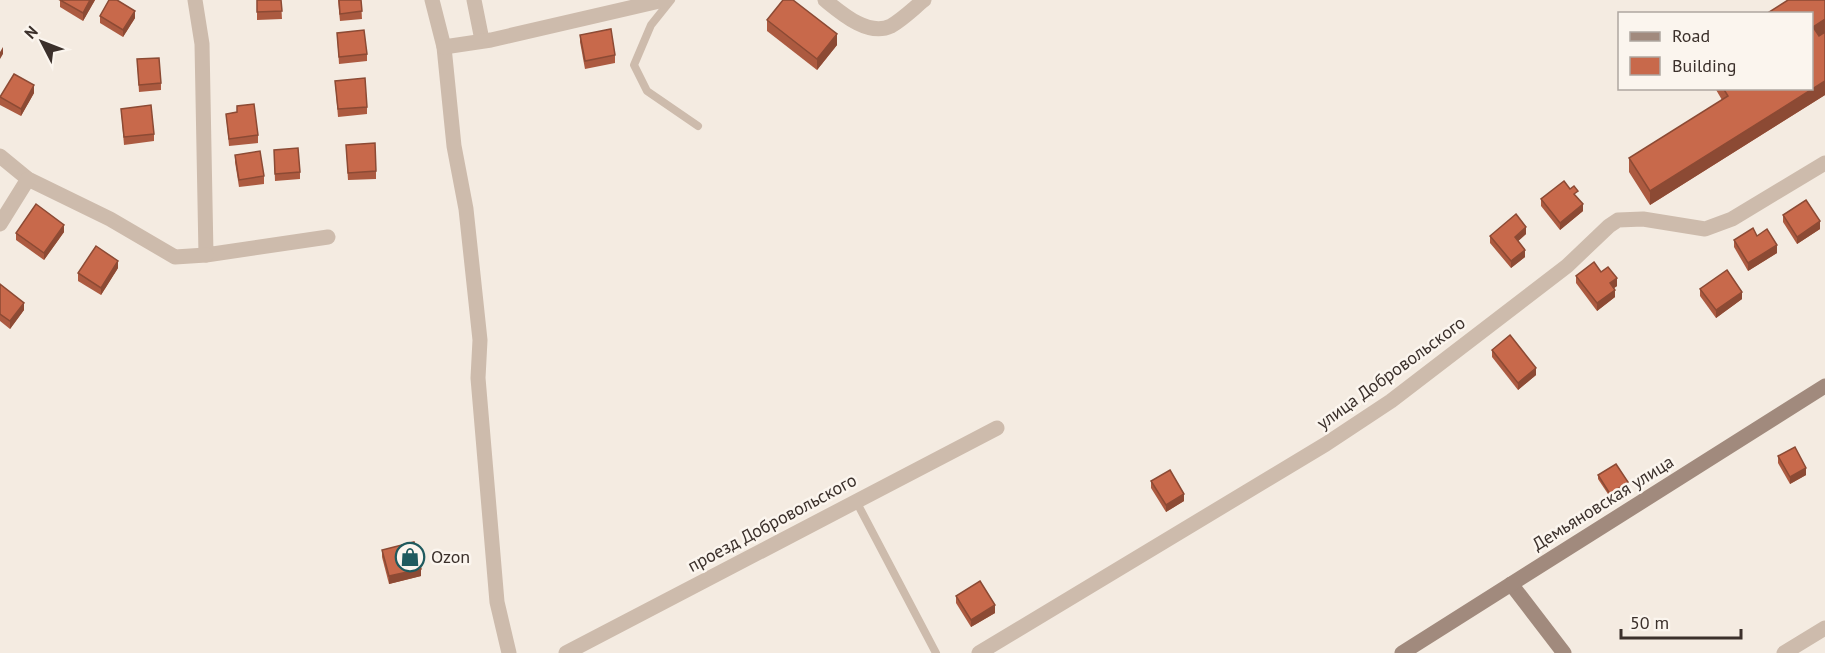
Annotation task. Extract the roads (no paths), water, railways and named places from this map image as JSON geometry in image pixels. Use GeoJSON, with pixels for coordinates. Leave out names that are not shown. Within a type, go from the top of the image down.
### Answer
{"type":"FeatureCollection","features":[{"type":"Feature","properties":{"kind":"street"},"geometry":{"type":"LineString","coordinates":[[195,0],[202,45],[206,255]]}},
{"type":"Feature","properties":{"kind":"street"},"geometry":{"type":"LineString","coordinates":[[432,0],[444,47],[454,146],[466,209],[480,340],[478,378],[497,602],[509,653]]}},
{"type":"Feature","properties":{"kind":"street"},"geometry":{"type":"LineString","coordinates":[[474,0],[482,40]]}},
{"type":"Feature","properties":{"kind":"street"},"geometry":{"type":"LineString","coordinates":[[444,47],[491,40],[664,0]]}},
{"type":"Feature","properties":{"kind":"street"},"geometry":{"type":"LineString","coordinates":[[825,0],[848,17],[870,28],[889,27],[924,0]]}},
{"type":"Feature","properties":{"kind":"street"},"geometry":{"type":"LineString","coordinates":[[0,156],[28,179],[110,219],[175,257],[206,255],[328,237]]}},
{"type":"Feature","properties":{"kind":"street","name":"улица Добровольского"},"geometry":{"type":"LineString","coordinates":[[979,653],[1326,444],[1391,401],[1567,266],[1618,220],[1643,219],[1705,229],[1732,219],[1825,163]]}},
{"type":"Feature","properties":{"kind":"street"},"geometry":{"type":"LineString","coordinates":[[0,225],[28,179]]}},
{"type":"Feature","properties":{"kind":"street","name":"Демьяновская улица"},"geometry":{"type":"LineString","coordinates":[[1402,653],[1825,386]]}},
{"type":"Feature","properties":{"kind":"street","name":"проезд Добровольского"},"geometry":{"type":"LineString","coordinates":[[566,653],[997,428]]}},
{"type":"Feature","properties":{"kind":"street"},"geometry":{"type":"LineString","coordinates":[[1511,584],[1564,653]]}},
{"type":"Feature","properties":{"kind":"street"},"geometry":{"type":"LineString","coordinates":[[1784,653],[1825,628]]}},
{"type":"Feature","properties":{"kind":"lane"},"geometry":{"type":"LineString","coordinates":[[670,0],[651,25],[634,65],[647,91],[698,126]]}},
{"type":"Feature","properties":{"kind":"lane"},"geometry":{"type":"LineString","coordinates":[[856,501],[936,653]]}},
{"type":"Feature","properties":{"kind":"place","name":"Ozon"},"geometry":{"type":"Point","coordinates":[410,557]}}]}
